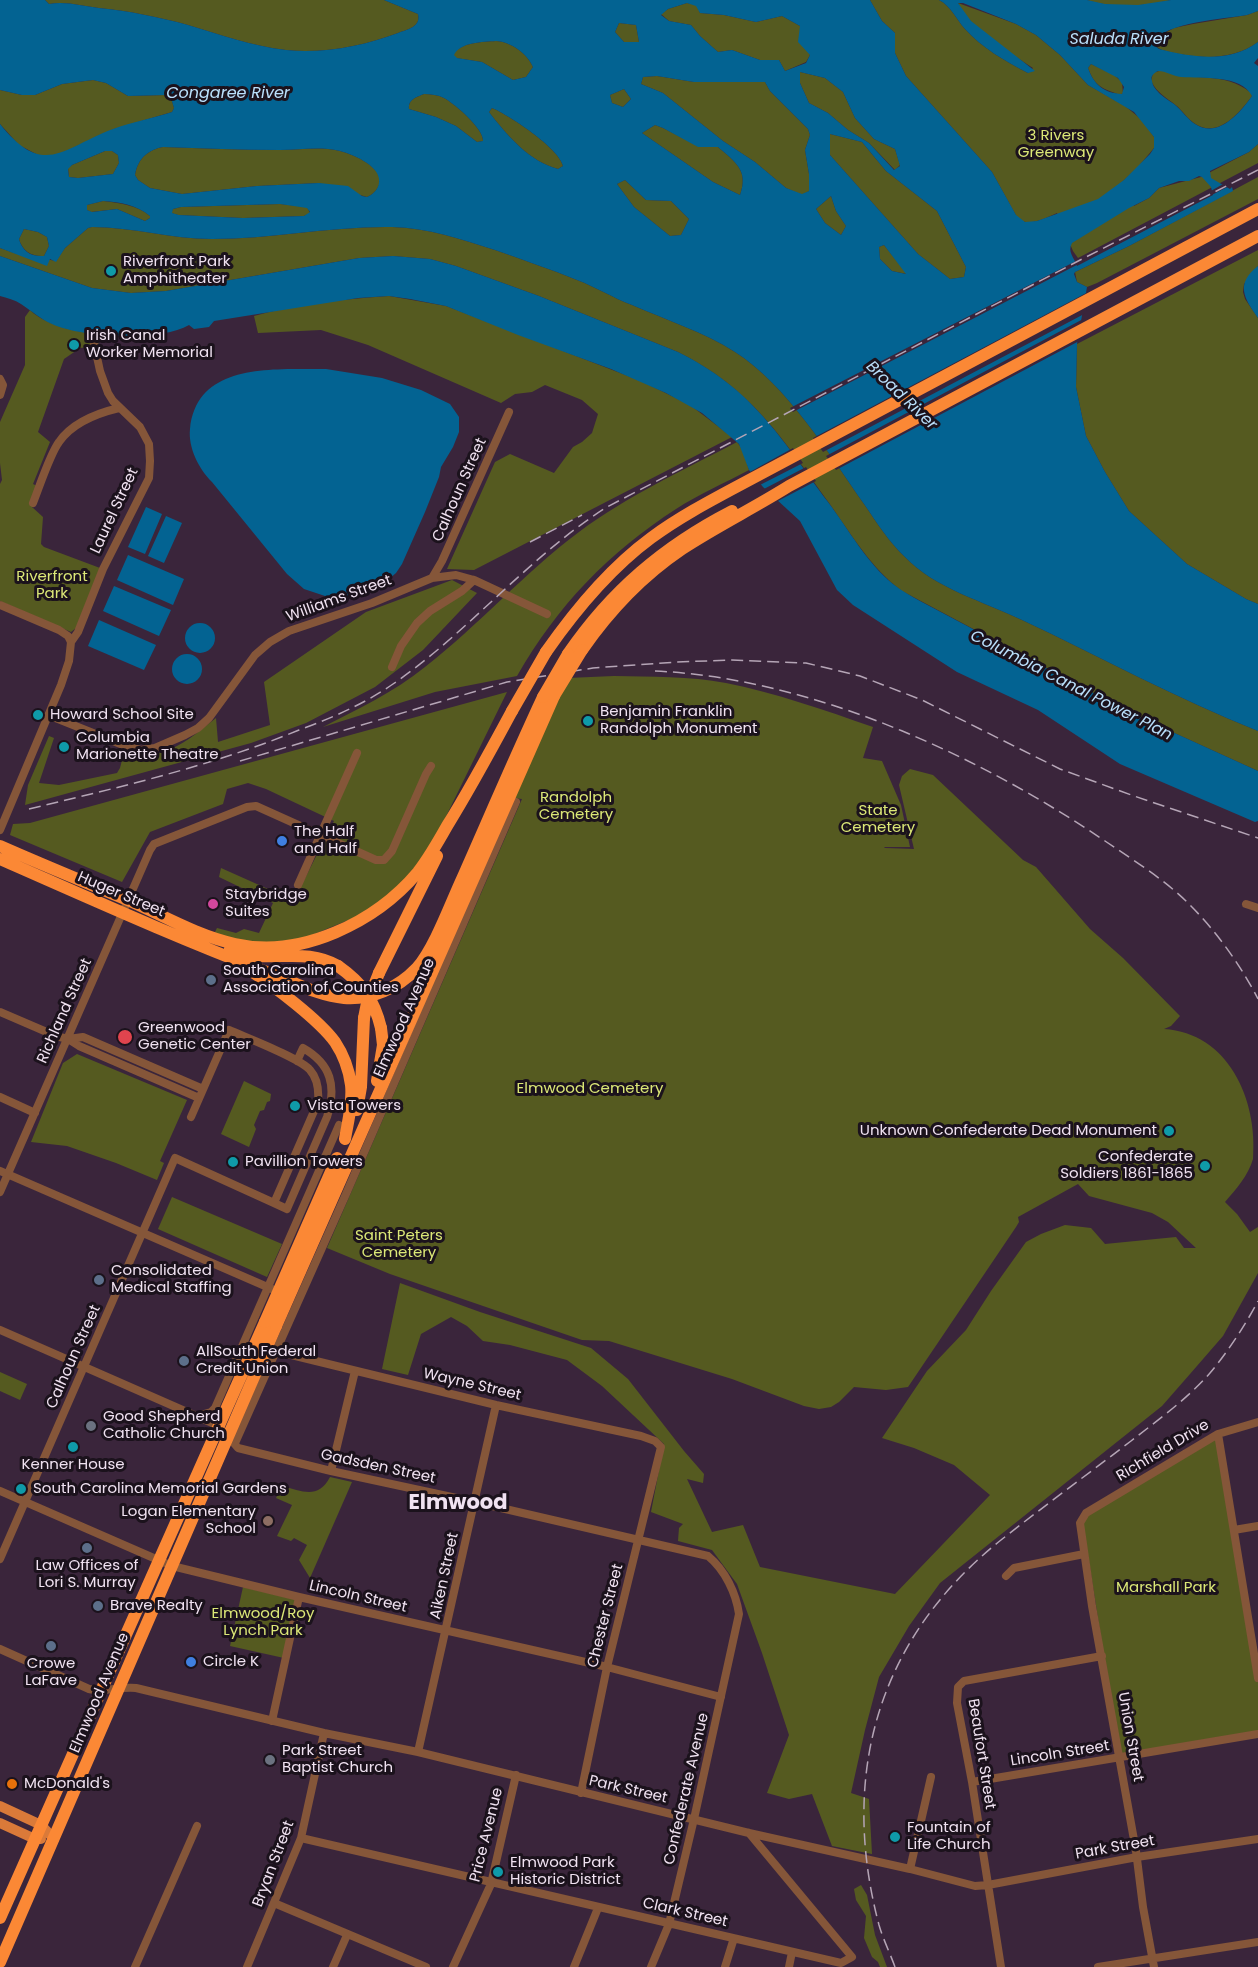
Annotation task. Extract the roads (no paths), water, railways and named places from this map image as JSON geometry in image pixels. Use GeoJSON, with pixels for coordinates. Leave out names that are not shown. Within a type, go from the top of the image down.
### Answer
{"type":"FeatureCollection","features":[{"type":"Feature","properties":{"kind":"highway"},"geometry":{"type":"LineString","coordinates":[[345,1139],[356,1113],[361,1087],[363,1018],[379,973],[466,795],[546,652],[583,602],[623,561],[678,520],[738,486],[1258,209]]}},
{"type":"Feature","properties":{"kind":"highway"},"geometry":{"type":"LineString","coordinates":[[231,958],[324,993],[345,998],[373,996],[404,979],[428,952],[568,654],[616,594],[653,560],[690,534],[789,486],[1258,236]]}},
{"type":"Feature","properties":{"kind":"highway"},"geometry":{"type":"LineString","coordinates":[[232,1440],[270,1324],[343,1160],[363,1125],[448,940],[525,758],[548,696],[615,608],[655,570],[696,540],[756,502]]}},
{"type":"Feature","properties":{"kind":"highway"},"geometry":{"type":"LineString","coordinates":[[206,935],[248,946],[281,946],[309,941],[353,924],[384,904],[409,882],[430,854],[466,795]]}},
{"type":"Feature","properties":{"kind":"highway","name":"Huger Street"},"geometry":{"type":"LineString","coordinates":[[0,846],[231,958]]}},
{"type":"Feature","properties":{"kind":"highway","name":"Huger Street"},"geometry":{"type":"LineString","coordinates":[[0,859],[206,935]]}},
{"type":"Feature","properties":{"kind":"highway"},"geometry":{"type":"LineString","coordinates":[[206,935],[225,947],[243,954],[261,957],[306,955],[320,958],[338,966],[359,984],[371,999],[377,1012],[383,1045],[380,1072],[363,1125]]}},
{"type":"Feature","properties":{"kind":"highway"},"geometry":{"type":"LineString","coordinates":[[231,958],[295,1004],[323,1028],[334,1041],[345,1062],[351,1082],[351,1109],[343,1160]]}},
{"type":"Feature","properties":{"kind":"highway","name":"Elmwood Avenue"},"geometry":{"type":"LineString","coordinates":[[0,1918],[219,1426],[270,1324]]}},
{"type":"Feature","properties":{"kind":"highway","name":"Elmwood Avenue"},"geometry":{"type":"LineString","coordinates":[[0,1962],[172,1566],[232,1440]]}},
{"type":"Feature","properties":{"kind":"main road"},"geometry":{"type":"LineString","coordinates":[[0,1806],[41,1825],[54,1839]]}},
{"type":"Feature","properties":{"kind":"main road"},"geometry":{"type":"LineString","coordinates":[[0,1823],[35,1839],[54,1839]]}},
{"type":"Feature","properties":{"kind":"street","name":"Laurel Street"},"geometry":{"type":"LineString","coordinates":[[0,830],[69,661],[71,642],[78,632],[103,569],[149,478],[149,444],[140,427],[119,408],[108,393],[94,343]]}},
{"type":"Feature","properties":{"kind":"street"},"geometry":{"type":"LineString","coordinates":[[0,379],[3,386],[0,395]]}},
{"type":"Feature","properties":{"kind":"street"},"geometry":{"type":"LineString","coordinates":[[33,503],[58,443],[88,418],[119,408]]}},
{"type":"Feature","properties":{"kind":"street","name":"Calhoun Street"},"geometry":{"type":"LineString","coordinates":[[432,578],[442,561],[509,412]]}},
{"type":"Feature","properties":{"kind":"street","name":"Williams Street"},"geometry":{"type":"LineString","coordinates":[[48,715],[123,745],[141,750],[155,748],[185,735],[204,723],[255,655],[270,642],[289,631],[372,603],[432,578],[456,575],[474,580],[547,614]]}},
{"type":"Feature","properties":{"kind":"street"},"geometry":{"type":"LineString","coordinates":[[392,667],[401,646],[417,623],[474,580]]}},
{"type":"Feature","properties":{"kind":"street"},"geometry":{"type":"LineString","coordinates":[[0,605],[60,630],[68,636],[71,642]]}},
{"type":"Feature","properties":{"kind":"street"},"geometry":{"type":"LineString","coordinates":[[298,885],[357,753]]}},
{"type":"Feature","properties":{"kind":"street"},"geometry":{"type":"LineString","coordinates":[[321,834],[376,860],[384,860],[431,766]]}},
{"type":"Feature","properties":{"kind":"street","name":"Elmwood Avenue"},"geometry":{"type":"LineString","coordinates":[[232,1440],[346,1194],[516,802]]}},
{"type":"Feature","properties":{"kind":"street","name":"Richland Street"},"geometry":{"type":"LineString","coordinates":[[0,1192],[4,1173],[13,1161],[35,1113],[150,850],[158,842],[247,807],[256,806],[321,834]]}},
{"type":"Feature","properties":{"kind":"street"},"geometry":{"type":"LineString","coordinates":[[1246,904],[1258,908]]}},
{"type":"Feature","properties":{"kind":"street"},"geometry":{"type":"LineString","coordinates":[[0,1012],[56,1036],[68,1039],[82,1037],[201,1093]]}},
{"type":"Feature","properties":{"kind":"street"},"geometry":{"type":"LineString","coordinates":[[190,1117],[229,1030],[308,1068],[319,1089],[318,1102],[274,1203],[287,1209],[332,1103],[329,1076],[324,1064],[315,1054],[303,1048],[297,1061]]}},
{"type":"Feature","properties":{"kind":"street"},"geometry":{"type":"LineString","coordinates":[[0,1097],[35,1113]]}},
{"type":"Feature","properties":{"kind":"street"},"geometry":{"type":"LineString","coordinates":[[197,1416],[211,1412],[215,1408],[271,1289],[339,1125]]}},
{"type":"Feature","properties":{"kind":"street","name":"Calhoun Street"},"geometry":{"type":"LineString","coordinates":[[0,1559],[175,1158],[274,1203]]}},
{"type":"Feature","properties":{"kind":"street"},"geometry":{"type":"LineString","coordinates":[[4,1173],[271,1289]]}},
{"type":"Feature","properties":{"kind":"street","name":"Gadsden Street"},"geometry":{"type":"LineString","coordinates":[[0,1330],[219,1426],[238,1448],[708,1556],[716,1563],[729,1584],[737,1601],[739,1614]]}},
{"type":"Feature","properties":{"kind":"street","name":"Wayne Street"},"geometry":{"type":"LineString","coordinates":[[275,1351],[496,1405],[641,1436],[654,1441],[661,1447]]}},
{"type":"Feature","properties":{"kind":"street"},"geometry":{"type":"LineString","coordinates":[[331,1471],[355,1371]]}},
{"type":"Feature","properties":{"kind":"street","name":"Aiken Street"},"geometry":{"type":"LineString","coordinates":[[418,1752],[496,1405]]}},
{"type":"Feature","properties":{"kind":"street","name":"Richfield Drive"},"geometry":{"type":"LineString","coordinates":[[1086,1514],[1218,1434],[1258,1422]]}},
{"type":"Feature","properties":{"kind":"street"},"geometry":{"type":"LineString","coordinates":[[1218,1434],[1255,1635],[1258,1678]]}},
{"type":"Feature","properties":{"kind":"street","name":"Chester Street"},"geometry":{"type":"LineString","coordinates":[[581,1792],[607,1667],[661,1447]]}},
{"type":"Feature","properties":{"kind":"street","name":"Lincoln Street"},"geometry":{"type":"LineString","coordinates":[[0,1491],[172,1566],[299,1598],[607,1667],[721,1697]]}},
{"type":"Feature","properties":{"kind":"street","name":"Union Street"},"geometry":{"type":"LineString","coordinates":[[1086,1514],[1080,1523],[1084,1554],[1137,1857],[1153,1963]]}},
{"type":"Feature","properties":{"kind":"street"},"geometry":{"type":"LineString","coordinates":[[1234,1530],[1258,1526]]}},
{"type":"Feature","properties":{"kind":"street"},"geometry":{"type":"LineString","coordinates":[[1006,1576],[1014,1568],[1084,1554]]}},
{"type":"Feature","properties":{"kind":"street"},"geometry":{"type":"LineString","coordinates":[[272,1720],[299,1598]]}},
{"type":"Feature","properties":{"kind":"street","name":"Confederate Avenue"},"geometry":{"type":"LineString","coordinates":[[651,1967],[669,1924],[739,1614]]}},
{"type":"Feature","properties":{"kind":"street","name":"Park Street"},"geometry":{"type":"LineString","coordinates":[[0,1649],[89,1689],[136,1688],[324,1733],[516,1775],[975,1886],[1137,1857],[1258,1839]]}},
{"type":"Feature","properties":{"kind":"street","name":"Beaufort Street"},"geometry":{"type":"LineString","coordinates":[[1002,1967],[957,1703],[958,1687],[964,1681],[1102,1656]]}},
{"type":"Feature","properties":{"kind":"street","name":"Bryan Street"},"geometry":{"type":"LineString","coordinates":[[247,1967],[301,1838],[324,1733]]}},
{"type":"Feature","properties":{"kind":"street","name":"Lincoln Street"},"geometry":{"type":"LineString","coordinates":[[972,1782],[1258,1734]]}},
{"type":"Feature","properties":{"kind":"street","name":"Price Avenue"},"geometry":{"type":"LineString","coordinates":[[453,1967],[491,1884],[516,1775]]}},
{"type":"Feature","properties":{"kind":"street"},"geometry":{"type":"LineString","coordinates":[[909,1869],[931,1777]]}},
{"type":"Feature","properties":{"kind":"street"},"geometry":{"type":"LineString","coordinates":[[135,1967],[198,1826]]}},
{"type":"Feature","properties":{"kind":"street","name":"Clark Street"},"geometry":{"type":"LineString","coordinates":[[301,1838],[491,1884],[734,1938],[840,1965],[852,1957],[749,1833]]}},
{"type":"Feature","properties":{"kind":"street"},"geometry":{"type":"LineString","coordinates":[[274,1903],[426,1967]]}},
{"type":"Feature","properties":{"kind":"street"},"geometry":{"type":"LineString","coordinates":[[574,1967],[598,1908]]}},
{"type":"Feature","properties":{"kind":"street"},"geometry":{"type":"LineString","coordinates":[[333,1967],[347,1935]]}},
{"type":"Feature","properties":{"kind":"street"},"geometry":{"type":"LineString","coordinates":[[725,1967],[734,1938]]}},
{"type":"Feature","properties":{"kind":"street"},"geometry":{"type":"LineString","coordinates":[[1098,1967],[1153,1963],[1258,1942]]}},
{"type":"Feature","properties":{"kind":"street"},"geometry":{"type":"LineString","coordinates":[[789,1967],[792,1952]]}},
{"type":"Feature","properties":{"kind":"water"},"geometry":{"type":"Polygon","coordinates":[[[0,0],[45,0],[49,4],[68,3],[133,13],[177,22],[261,46],[314,51],[357,45],[385,38],[416,25],[418,14],[384,0],[870,0],[882,21],[895,33],[895,53],[906,76],[992,172],[1016,215],[1025,222],[1037,221],[1098,199],[1124,180],[1150,154],[1154,148],[1154,137],[1134,112],[1088,85],[1060,55],[1036,35],[1016,24],[958,3],[971,21],[1035,71],[1028,73],[986,48],[939,0],[1087,0],[1105,4],[1138,5],[1171,0],[1258,0],[1258,11],[1182,26],[1160,35],[1153,42],[1159,49],[1210,57],[1235,54],[1258,42],[1258,58],[1254,63],[1258,66],[1258,144],[1249,152],[1210,171],[1211,178],[1230,189],[1232,187],[1233,191],[1074,274],[1077,282],[1087,287],[1077,344],[1076,387],[1086,436],[1129,511],[1187,564],[1258,604],[1258,731],[1169,692],[930,577],[917,568],[894,545],[806,422],[789,401],[754,366],[711,338],[567,276],[457,238],[418,229],[392,227],[347,228],[212,239],[92,227],[65,248],[56,262],[50,259],[47,266],[0,248],[0,124],[15,141],[29,151],[42,155],[54,154],[113,129],[172,112],[174,108],[171,98],[166,95],[128,96],[106,83],[93,80],[62,84],[35,95],[22,95],[0,90],[0,0]],[[687,3],[668,9],[661,15],[669,21],[691,25],[718,52],[732,50],[760,60],[779,60],[785,71],[806,63],[810,55],[798,42],[800,26],[782,16],[756,22],[724,15],[700,13],[696,6],[687,3]],[[619,23],[615,32],[624,42],[639,42],[636,25],[619,23]],[[496,41],[479,42],[461,47],[454,55],[457,58],[482,62],[513,80],[526,77],[533,67],[527,57],[513,46],[496,41]],[[1091,64],[1088,68],[1093,79],[1105,90],[1122,94],[1124,87],[1118,78],[1091,64]],[[1161,71],[1153,75],[1153,85],[1158,91],[1192,122],[1204,128],[1220,126],[1228,122],[1252,96],[1247,89],[1230,81],[1181,77],[1161,71]],[[800,72],[800,83],[809,103],[828,113],[848,130],[869,143],[894,170],[900,166],[895,149],[874,139],[855,118],[843,92],[825,78],[800,72]],[[657,76],[643,77],[641,84],[663,93],[786,188],[802,194],[809,191],[805,150],[810,135],[808,129],[770,91],[765,82],[694,82],[657,76]],[[624,89],[610,95],[612,103],[623,107],[631,99],[624,89]],[[424,94],[414,99],[409,109],[436,117],[456,126],[477,142],[483,141],[474,124],[444,98],[424,94]],[[492,108],[489,112],[529,155],[558,169],[563,166],[553,150],[510,117],[492,108]],[[655,125],[642,133],[713,182],[740,195],[743,179],[739,167],[718,147],[698,147],[655,125]],[[830,134],[830,155],[918,254],[950,279],[964,277],[966,267],[937,211],[886,171],[862,142],[830,134]],[[163,147],[148,153],[141,159],[136,169],[135,175],[138,180],[150,188],[182,194],[257,186],[319,183],[348,186],[367,197],[379,185],[378,174],[374,169],[364,161],[340,151],[317,148],[265,150],[163,147]],[[105,151],[72,165],[68,169],[69,177],[113,174],[119,163],[118,155],[112,151],[105,151]],[[1199,176],[1189,181],[1179,181],[1159,188],[1149,198],[1072,243],[1071,252],[1077,266],[1213,195],[1211,187],[1199,176]],[[625,180],[617,184],[634,207],[670,236],[681,235],[689,219],[671,201],[646,200],[625,180]],[[831,196],[816,209],[825,223],[841,235],[846,226],[836,211],[831,196]],[[103,201],[87,205],[87,210],[92,212],[117,209],[145,221],[150,218],[140,209],[122,203],[103,201]],[[280,204],[173,209],[172,213],[243,218],[304,216],[310,212],[307,208],[280,204]],[[24,229],[19,239],[22,247],[31,254],[44,256],[49,246],[47,237],[24,229]],[[884,245],[879,247],[880,259],[892,271],[906,274],[884,245]]]}},
{"type":"Feature","properties":{"kind":"water","name":"Columbia Canal Power Plan"},"geometry":{"type":"Polygon","coordinates":[[[0,256],[92,288],[131,293],[166,291],[359,258],[393,256],[430,259],[539,296],[678,352],[704,366],[726,382],[763,416],[795,456],[866,556],[893,584],[920,601],[1135,715],[1258,771],[1258,821],[1255,822],[1120,764],[1038,710],[957,672],[853,605],[837,590],[800,521],[763,487],[749,470],[739,444],[702,413],[666,393],[611,369],[446,306],[389,296],[358,298],[214,321],[209,327],[194,329],[189,325],[160,334],[141,336],[101,335],[66,329],[52,324],[11,299],[0,296],[0,256]]]}},
{"type":"Feature","properties":{"kind":"water"},"geometry":{"type":"Polygon","coordinates":[[[1258,266],[1258,318],[1246,298],[1244,285],[1246,279],[1258,266]]]}},
{"type":"Feature","properties":{"kind":"water"},"geometry":{"type":"Polygon","coordinates":[[[326,369],[382,378],[421,390],[450,404],[459,417],[459,432],[441,467],[425,512],[402,564],[396,573],[377,589],[353,597],[328,597],[304,589],[287,574],[203,471],[195,458],[190,436],[196,407],[207,391],[223,380],[263,370],[326,369]]]}},
{"type":"Feature","properties":{"kind":"water"},"geometry":{"type":"Polygon","coordinates":[[[146,507],[162,514],[145,554],[128,547],[146,507]]]}},
{"type":"Feature","properties":{"kind":"water"},"geometry":{"type":"Polygon","coordinates":[[[166,516],[182,523],[164,563],[148,556],[166,516]]]}},
{"type":"Feature","properties":{"kind":"water"},"geometry":{"type":"Polygon","coordinates":[[[128,555],[184,579],[173,605],[117,580],[128,555]]]}},
{"type":"Feature","properties":{"kind":"water"},"geometry":{"type":"Polygon","coordinates":[[[114,586],[171,610],[159,636],[103,611],[114,586]]]}},
{"type":"Feature","properties":{"kind":"water"},"geometry":{"type":"Polygon","coordinates":[[[99,620],[156,645],[144,670],[88,646],[99,620]]]}},
{"type":"Feature","properties":{"kind":"water"},"geometry":{"type":"Polygon","coordinates":[[[200,623],[211,627],[215,638],[211,649],[200,653],[189,649],[185,638],[189,627],[200,623]]]}},
{"type":"Feature","properties":{"kind":"water"},"geometry":{"type":"Polygon","coordinates":[[[187,654],[198,658],[202,669],[198,680],[187,684],[176,680],[172,669],[176,658],[187,654]]]}},
{"type":"Feature","properties":{"kind":"railway"},"geometry":{"type":"LineString","coordinates":[[29,809],[166,775],[233,754],[324,721],[359,704],[393,684],[421,663],[551,548],[607,507],[1084,258],[1258,170]]}},
{"type":"Feature","properties":{"kind":"railway"},"geometry":{"type":"LineString","coordinates":[[530,542],[582,515]]}},
{"type":"Feature","properties":{"kind":"railway"},"geometry":{"type":"LineString","coordinates":[[240,761],[507,682],[593,668],[677,662],[732,660],[806,663],[860,676],[922,700],[1060,769],[1258,838]]}},
{"type":"Feature","properties":{"kind":"railway"},"geometry":{"type":"LineString","coordinates":[[655,671],[714,677],[773,688],[832,705],[891,726],[1003,779],[1056,809],[1169,886],[1209,925],[1227,948],[1258,999]]}},
{"type":"Feature","properties":{"kind":"railway"},"geometry":{"type":"LineString","coordinates":[[895,1967],[879,1925],[868,1869],[864,1815],[868,1763],[879,1713],[898,1665],[924,1620],[959,1578],[1001,1540],[1192,1392],[1223,1357],[1258,1301]]}},
{"type":"Feature","properties":{"kind":"place","name":"Riverfront Park Amphitheater"},"geometry":{"type":"Point","coordinates":[111,271]}},
{"type":"Feature","properties":{"kind":"place","name":"Irish Canal Worker Memorial"},"geometry":{"type":"Point","coordinates":[74,345]}},
{"type":"Feature","properties":{"kind":"place","name":"Howard School Site"},"geometry":{"type":"Point","coordinates":[38,715]}},
{"type":"Feature","properties":{"kind":"place","name":"Benjamin Franklin Randolph Monument"},"geometry":{"type":"Point","coordinates":[588,721]}},
{"type":"Feature","properties":{"kind":"place","name":"Columbia Marionette Theatre"},"geometry":{"type":"Point","coordinates":[64,747]}},
{"type":"Feature","properties":{"kind":"place","name":"The Half and Half"},"geometry":{"type":"Point","coordinates":[282,841]}},
{"type":"Feature","properties":{"kind":"place","name":"Staybridge Suites"},"geometry":{"type":"Point","coordinates":[213,904]}},
{"type":"Feature","properties":{"kind":"place","name":"South Carolina Association of Counties"},"geometry":{"type":"Point","coordinates":[211,980]}},
{"type":"Feature","properties":{"kind":"place","name":"Greenwood Genetic Center"},"geometry":{"type":"Point","coordinates":[125,1037]}},
{"type":"Feature","properties":{"kind":"place","name":"Vista Towers"},"geometry":{"type":"Point","coordinates":[295,1106]}},
{"type":"Feature","properties":{"kind":"place","name":"Unknown Confederate Dead Monument"},"geometry":{"type":"Point","coordinates":[1169,1131]}},
{"type":"Feature","properties":{"kind":"place","name":"Pavillion Towers"},"geometry":{"type":"Point","coordinates":[233,1162]}},
{"type":"Feature","properties":{"kind":"place","name":"Confederate Soldiers 1861-1865"},"geometry":{"type":"Point","coordinates":[1205,1166]}},
{"type":"Feature","properties":{"kind":"place","name":"Consolidated Medical Staffing"},"geometry":{"type":"Point","coordinates":[99,1280]}},
{"type":"Feature","properties":{"kind":"place","name":"AllSouth Federal Credit Union"},"geometry":{"type":"Point","coordinates":[184,1361]}},
{"type":"Feature","properties":{"kind":"place","name":"Good Shepherd Catholic Church"},"geometry":{"type":"Point","coordinates":[91,1426]}},
{"type":"Feature","properties":{"kind":"place","name":"Kenner House"},"geometry":{"type":"Point","coordinates":[73,1447]}},
{"type":"Feature","properties":{"kind":"place","name":"South Carolina Memorial Gardens"},"geometry":{"type":"Point","coordinates":[21,1489]}},
{"type":"Feature","properties":{"kind":"place","name":"Logan Elementary School"},"geometry":{"type":"Point","coordinates":[268,1521]}},
{"type":"Feature","properties":{"kind":"place","name":"Law Offices of Lori S. Murray"},"geometry":{"type":"Point","coordinates":[87,1548]}},
{"type":"Feature","properties":{"kind":"place","name":"Brave Realty"},"geometry":{"type":"Point","coordinates":[98,1606]}},
{"type":"Feature","properties":{"kind":"place","name":"Crowe LaFave"},"geometry":{"type":"Point","coordinates":[51,1646]}},
{"type":"Feature","properties":{"kind":"place","name":"Circle K"},"geometry":{"type":"Point","coordinates":[191,1662]}},
{"type":"Feature","properties":{"kind":"place","name":"Park Street Baptist Church"},"geometry":{"type":"Point","coordinates":[270,1760]}},
{"type":"Feature","properties":{"kind":"place","name":"McDonald's"},"geometry":{"type":"Point","coordinates":[12,1784]}},
{"type":"Feature","properties":{"kind":"place","name":"Fountain of Life Church"},"geometry":{"type":"Point","coordinates":[895,1837]}},
{"type":"Feature","properties":{"kind":"place","name":"Elmwood Park Historic District"},"geometry":{"type":"Point","coordinates":[498,1872]}},
{"type":"Feature","properties":{"kind":"district","name":"Elmwood"},"geometry":{"type":"Point","coordinates":[458,1504]}},
{"type":"Feature","properties":{"kind":"water label","name":"Saluda River"},"geometry":{"type":"Point","coordinates":[1119,40]}},
{"type":"Feature","properties":{"kind":"water label","name":"Congaree River"},"geometry":{"type":"Point","coordinates":[228,94]}},
{"type":"Feature","properties":{"kind":"water label","name":"Broad River"},"geometry":{"type":"Point","coordinates":[901,396]}},
{"type":"Feature","properties":{"kind":"park label","name":"3 Rivers Greenway"},"geometry":{"type":"Point","coordinates":[1056,144]}},
{"type":"Feature","properties":{"kind":"park label","name":"Riverfront Park"},"geometry":{"type":"Point","coordinates":[52,586]}},
{"type":"Feature","properties":{"kind":"park label","name":"Randolph Cemetery"},"geometry":{"type":"Point","coordinates":[576,806]}},
{"type":"Feature","properties":{"kind":"park label","name":"State Cemetery"},"geometry":{"type":"Point","coordinates":[878,820]}},
{"type":"Feature","properties":{"kind":"park label","name":"Elmwood Cemetery"},"geometry":{"type":"Point","coordinates":[590,1089]}},
{"type":"Feature","properties":{"kind":"park label","name":"Saint Peters Cemetery"},"geometry":{"type":"Point","coordinates":[399,1244]}},
{"type":"Feature","properties":{"kind":"park label","name":"Marshall Park"},"geometry":{"type":"Point","coordinates":[1166,1588]}},
{"type":"Feature","properties":{"kind":"park label","name":"Elmwood/Roy Lynch Park"},"geometry":{"type":"Point","coordinates":[263,1622]}}]}
